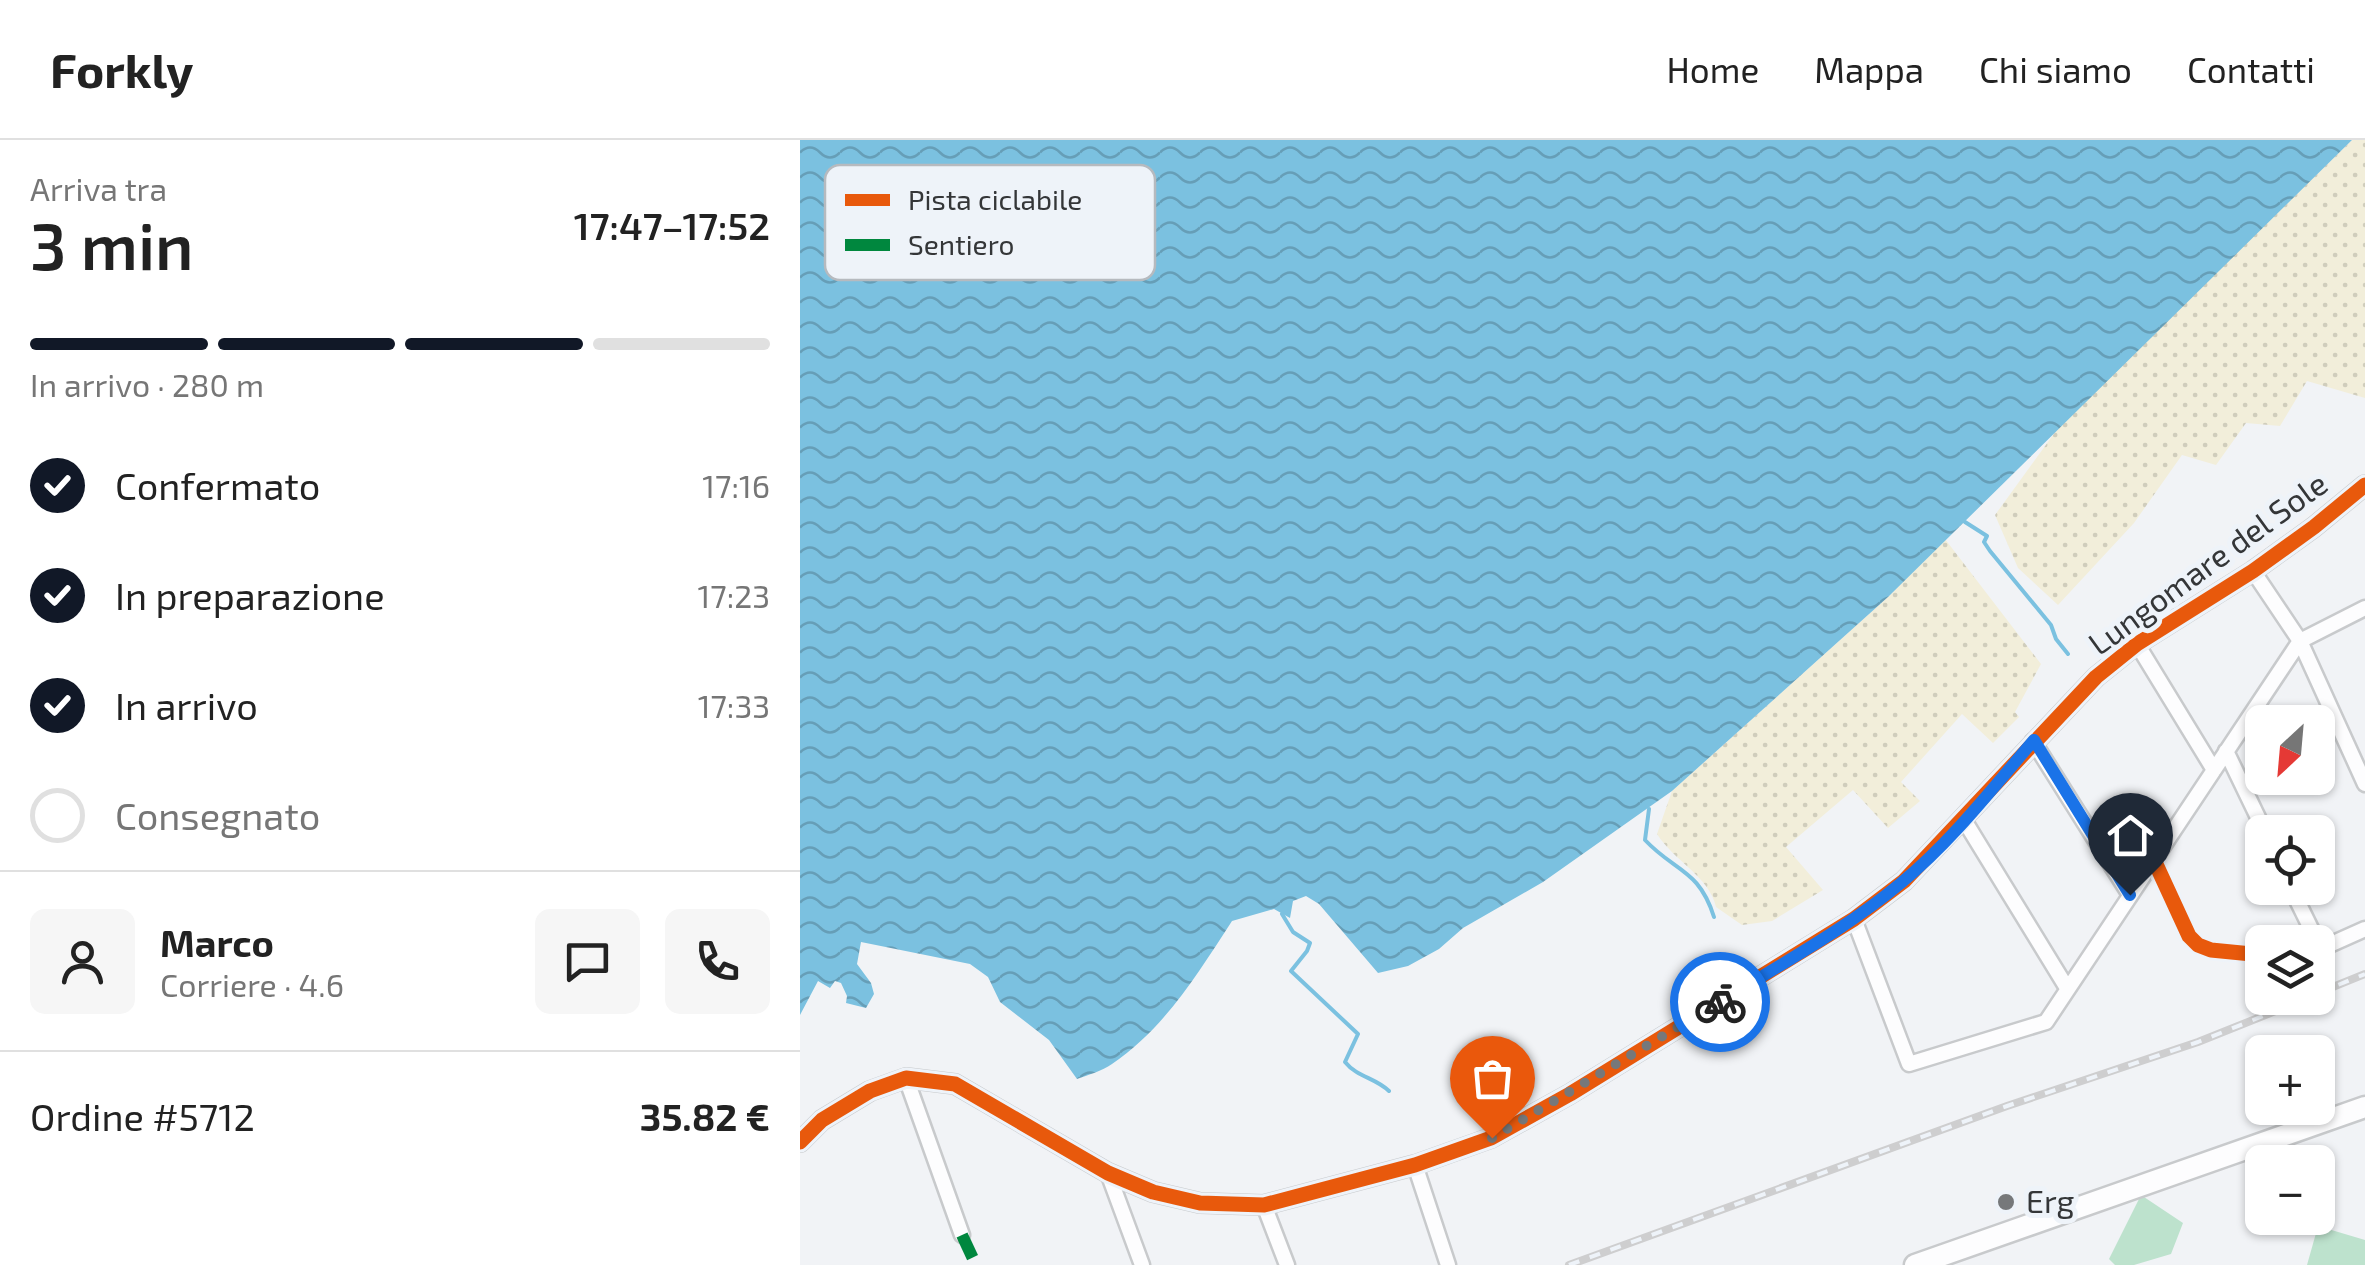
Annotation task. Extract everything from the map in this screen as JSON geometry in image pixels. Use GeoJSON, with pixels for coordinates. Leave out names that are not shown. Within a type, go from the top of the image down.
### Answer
{"type":"FeatureCollection","features":[{"type":"Feature","properties":{"kind":"main road"},"geometry":{"type":"LineString","coordinates":[[1915,1265],[2365,1107]]}},
{"type":"Feature","properties":{"kind":"street","name":"Lungomare del Sole"},"geometry":{"type":"LineString","coordinates":[[800,1142],[822,1120],[870,1091],[906,1078],[955,1084],[1108,1173],[1153,1192],[1200,1204],[1264,1205],[1415,1165],[1492,1138],[1854,919],[1904,881],[2096,677],[2137,644],[2314,527],[2365,484]]}},
{"type":"Feature","properties":{"kind":"street"},"geometry":{"type":"LineString","coordinates":[[2253,570],[2300,641],[2365,784]]}},
{"type":"Feature","properties":{"kind":"street"},"geometry":{"type":"LineString","coordinates":[[1854,919],[1910,1064],[2046,1022],[2300,641],[2365,608]]}},
{"type":"Feature","properties":{"kind":"street"},"geometry":{"type":"LineString","coordinates":[[2137,644],[2214,770]]}},
{"type":"Feature","properties":{"kind":"street"},"geometry":{"type":"LineString","coordinates":[[2034,740],[2130,895]]}},
{"type":"Feature","properties":{"kind":"street"},"geometry":{"type":"LineString","coordinates":[[2226,751],[2257,815]]}},
{"type":"Feature","properties":{"kind":"street"},"geometry":{"type":"LineString","coordinates":[[1964,820],[2067,988]]}},
{"type":"Feature","properties":{"kind":"street"},"geometry":{"type":"LineString","coordinates":[[2154,860],[2189,936],[2198,945],[2245,956]]}},
{"type":"Feature","properties":{"kind":"street"},"geometry":{"type":"LineString","coordinates":[[2335,942],[2365,929]]}},
{"type":"Feature","properties":{"kind":"street"},"geometry":{"type":"LineString","coordinates":[[906,1078],[962,1235]]}},
{"type":"Feature","properties":{"kind":"street"},"geometry":{"type":"LineString","coordinates":[[1415,1165],[1448,1265]]}},
{"type":"Feature","properties":{"kind":"street"},"geometry":{"type":"LineString","coordinates":[[1108,1173],[1142,1265]]}},
{"type":"Feature","properties":{"kind":"street"},"geometry":{"type":"LineString","coordinates":[[1264,1205],[1287,1265]]}},
{"type":"Feature","properties":{"kind":"green space"},"geometry":{"type":"Polygon","coordinates":[[[2141,1195],[2183,1223],[2171,1254],[2134,1265],[2115,1265],[2109,1259],[2141,1195]]]}},
{"type":"Feature","properties":{"kind":"green space"},"geometry":{"type":"Polygon","coordinates":[[[2335,1231],[2365,1240],[2365,1265],[2307,1265],[2315,1235],[2335,1235],[2335,1231]]]}},
{"type":"Feature","properties":{"kind":"sand"},"geometry":{"type":"Polygon","coordinates":[[[2352,140],[2365,140],[2365,398],[2307,381],[2280,426],[2246,423],[2216,465],[2182,455],[2134,523],[2058,605],[2018,568],[1995,515],[2061,424],[2352,140]]]}},
{"type":"Feature","properties":{"kind":"sand"},"geometry":{"type":"Polygon","coordinates":[[[1945,539],[2041,664],[2015,712],[2019,717],[1993,743],[1962,714],[1901,782],[1920,801],[1888,828],[1853,790],[1786,847],[1823,890],[1772,921],[1742,925],[1716,907],[1699,877],[1657,834],[1672,791],[1888,597],[1945,539]]]}},
{"type":"Feature","properties":{"kind":"water"},"geometry":{"type":"Polygon","coordinates":[[[800,140],[2352,140],[1888,597],[1672,791],[1543,882],[1463,928],[1439,949],[1408,966],[1378,973],[1319,904],[1306,896],[1293,901],[1290,918],[1274,909],[1232,921],[1179,998],[1148,1034],[1108,1066],[1077,1079],[1049,1040],[1000,1002],[988,977],[970,964],[861,942],[857,964],[874,994],[866,1008],[846,1003],[841,983],[835,981],[830,988],[818,981],[800,1015],[800,140]]]}},
{"type":"Feature","properties":{"kind":"waterway"},"geometry":{"type":"LineString","coordinates":[[1965,522],[1987,536],[1984,542],[1990,551],[2051,625],[2068,654]]}},
{"type":"Feature","properties":{"kind":"waterway"},"geometry":{"type":"LineString","coordinates":[[1649,809],[1645,840],[1693,880],[1714,917]]}},
{"type":"Feature","properties":{"kind":"waterway"},"geometry":{"type":"LineString","coordinates":[[1282,914],[1293,932],[1310,943],[1291,971],[1358,1034],[1345,1062],[1389,1091]]}},
{"type":"Feature","properties":{"kind":"railway"},"geometry":{"type":"LineString","coordinates":[[2335,986],[2365,974]]}},
{"type":"Feature","properties":{"kind":"railway"},"geometry":{"type":"LineString","coordinates":[[1569,1265],[2266,1015]]}},
{"type":"Feature","properties":{"kind":"marked path"},"geometry":{"type":"LineString","coordinates":[[962,1235],[976,1265]]}},
{"type":"Feature","properties":{"kind":"cycle path"},"geometry":{"type":"LineString","coordinates":[[800,1142],[822,1120],[870,1091],[906,1078],[955,1084],[1108,1173],[1153,1192],[1200,1203],[1264,1205],[1415,1165],[1491,1138],[1570,1094],[1854,919],[1904,881],[2096,677],[2137,644],[2253,571],[2365,485]]}},
{"type":"Feature","properties":{"kind":"cycle path"},"geometry":{"type":"LineString","coordinates":[[2154,860],[2189,936],[2211,950],[2245,953]]}},
{"type":"Feature","properties":{"kind":"way so far"},"geometry":{"type":"LineString","coordinates":[[1492,1138],[1720,1002]]}},
{"type":"Feature","properties":{"kind":"place","name":"Erg"},"geometry":{"type":"Point","coordinates":[2006,1202]}},
{"type":"Feature","properties":{"kind":"route"},"geometry":{"type":"LineString","coordinates":[[1720,1002],[1854,919],[1904,881],[2034,740],[2130,895]]}}]}
